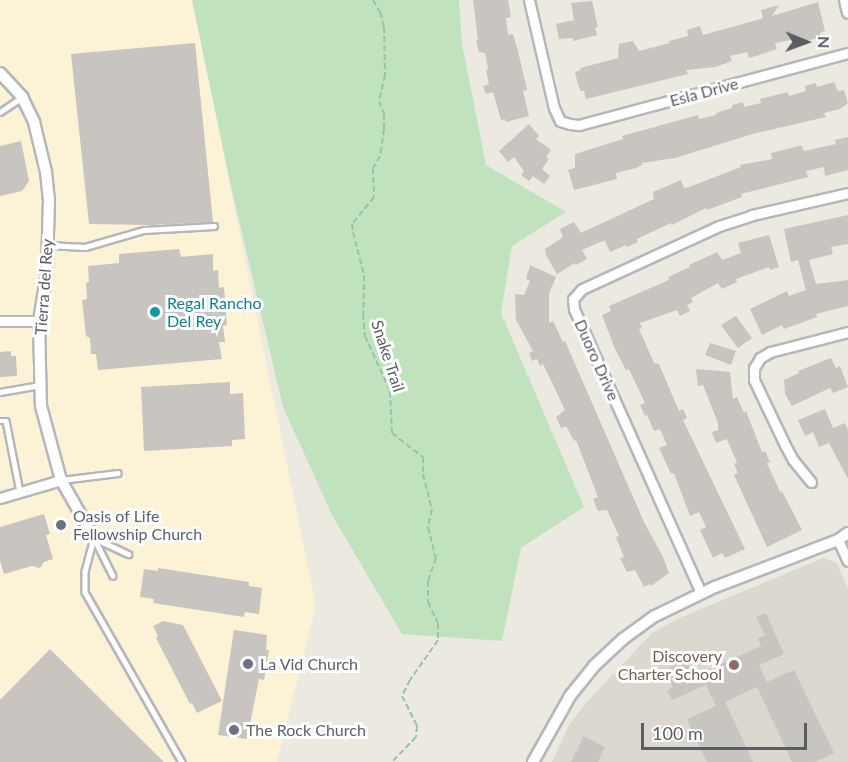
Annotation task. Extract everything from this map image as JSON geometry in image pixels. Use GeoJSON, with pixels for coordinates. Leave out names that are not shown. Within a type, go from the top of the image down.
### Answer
{"type":"FeatureCollection","features":[{"type":"Feature","properties":{"kind":"street","name":"Esla Drive"},"geometry":{"type":"LineString","coordinates":[[529,0],[551,98],[560,121],[579,125],[848,53]]}},
{"type":"Feature","properties":{"kind":"street"},"geometry":{"type":"LineString","coordinates":[[845,0],[848,13]]}},
{"type":"Feature","properties":{"kind":"street","name":"Tierra del Rey"},"geometry":{"type":"LineString","coordinates":[[0,73],[22,97],[34,122],[45,172],[48,199],[46,272],[39,321],[41,406],[61,480],[94,538]]}},
{"type":"Feature","properties":{"kind":"street","name":"Duoro Drive"},"geometry":{"type":"LineString","coordinates":[[701,593],[574,309],[573,299],[582,289],[719,226],[752,215],[848,193]]}},
{"type":"Feature","properties":{"kind":"street"},"geometry":{"type":"LineString","coordinates":[[0,321],[39,321]]}},
{"type":"Feature","properties":{"kind":"street"},"geometry":{"type":"LineString","coordinates":[[811,482],[793,460],[785,445],[754,380],[754,368],[760,358],[770,352],[848,332]]}},
{"type":"Feature","properties":{"kind":"street"},"geometry":{"type":"LineString","coordinates":[[0,498],[61,480]]}},
{"type":"Feature","properties":{"kind":"street"},"geometry":{"type":"LineString","coordinates":[[533,762],[570,696],[594,666],[623,639],[655,616],[701,593],[838,540],[848,533]]}},
{"type":"Feature","properties":{"kind":"street"},"geometry":{"type":"LineString","coordinates":[[838,540],[848,561]]}},
{"type":"Feature","properties":{"kind":"lane"},"geometry":{"type":"LineString","coordinates":[[0,112],[22,97]]}},
{"type":"Feature","properties":{"kind":"lane"},"geometry":{"type":"LineString","coordinates":[[47,245],[85,247],[144,230],[214,226]]}},
{"type":"Feature","properties":{"kind":"lane"},"geometry":{"type":"LineString","coordinates":[[0,392],[41,384]]}},
{"type":"Feature","properties":{"kind":"lane"},"geometry":{"type":"LineString","coordinates":[[0,421],[6,421],[20,492]]}},
{"type":"Feature","properties":{"kind":"lane"},"geometry":{"type":"LineString","coordinates":[[61,480],[118,473]]}},
{"type":"Feature","properties":{"kind":"lane"},"geometry":{"type":"LineString","coordinates":[[94,538],[129,554]]}},
{"type":"Feature","properties":{"kind":"lane"},"geometry":{"type":"LineString","coordinates":[[94,538],[113,576]]}},
{"type":"Feature","properties":{"kind":"lane"},"geometry":{"type":"LineString","coordinates":[[94,538],[85,571],[85,592],[182,762]]}},
{"type":"Feature","properties":{"kind":"path","name":"Snake Trail"},"geometry":{"type":"LineString","coordinates":[[373,0],[380,12],[384,27],[385,75],[379,101],[384,129],[380,156],[373,168],[374,197],[352,224],[364,275],[365,336],[390,391],[393,433],[423,457],[423,474],[432,509],[428,527],[436,558],[428,581],[428,602],[438,623],[438,640],[410,680],[402,696],[417,726],[416,737],[392,762]]}},
{"type":"Feature","properties":{"kind":"shaded area"},"geometry":{"type":"Polygon","coordinates":[[[0,0],[192,0],[316,606],[277,762],[0,762],[0,0]]]}},
{"type":"Feature","properties":{"kind":"shaded area","name":"Discovery Charter School"},"geometry":{"type":"Polygon","coordinates":[[[823,558],[837,563],[848,589],[848,762],[552,762],[569,725],[585,704],[652,633],[677,619],[823,558]]]}},
{"type":"Feature","properties":{"kind":"green space"},"geometry":{"type":"Polygon","coordinates":[[[192,0],[459,0],[462,44],[486,165],[566,212],[512,246],[501,313],[584,507],[521,548],[502,641],[402,634],[332,515],[283,407],[232,191],[192,0]]]}},
{"type":"Feature","properties":{"kind":"building"},"geometry":{"type":"Polygon","coordinates":[[[473,0],[508,0],[511,17],[506,18],[508,35],[513,34],[518,51],[527,90],[523,91],[529,116],[506,122],[505,119],[501,120],[493,92],[486,94],[483,86],[489,84],[486,71],[488,68],[485,53],[479,52],[476,40],[478,40],[473,0]]]}},
{"type":"Feature","properties":{"kind":"building"},"geometry":{"type":"Polygon","coordinates":[[[592,1],[598,27],[595,28],[597,35],[573,41],[573,38],[559,39],[556,24],[574,20],[571,3],[592,1]]]}},
{"type":"Feature","properties":{"kind":"building"},"geometry":{"type":"Polygon","coordinates":[[[818,2],[825,31],[820,33],[821,37],[793,45],[791,40],[775,43],[777,49],[749,58],[747,52],[730,56],[732,61],[715,67],[686,70],[688,74],[586,99],[584,91],[581,91],[578,85],[575,72],[581,70],[580,68],[618,58],[619,44],[633,41],[639,51],[688,36],[687,30],[700,26],[703,35],[763,18],[761,10],[779,5],[772,16],[818,2]]]}},
{"type":"Feature","properties":{"kind":"building"},"geometry":{"type":"Polygon","coordinates":[[[195,43],[213,222],[151,225],[89,224],[71,54],[195,43]]]}},
{"type":"Feature","properties":{"kind":"building"},"geometry":{"type":"Polygon","coordinates":[[[834,82],[838,91],[844,90],[848,103],[840,109],[824,113],[826,117],[756,133],[675,158],[642,163],[636,168],[616,173],[617,179],[574,190],[568,170],[575,168],[575,154],[623,139],[622,136],[687,118],[698,115],[699,119],[716,115],[716,113],[732,108],[732,105],[743,102],[744,107],[761,103],[760,99],[788,92],[789,96],[806,91],[805,86],[816,83],[817,87],[834,82]]]}},
{"type":"Feature","properties":{"kind":"building"},"geometry":{"type":"Polygon","coordinates":[[[529,124],[539,136],[536,139],[551,150],[546,157],[549,159],[542,169],[550,176],[544,184],[533,176],[529,181],[521,175],[524,171],[514,157],[508,162],[499,151],[529,124]]]}},
{"type":"Feature","properties":{"kind":"building"},"geometry":{"type":"Polygon","coordinates":[[[848,137],[848,170],[825,176],[824,167],[806,171],[808,177],[741,194],[742,197],[707,210],[706,208],[637,239],[638,242],[610,252],[605,241],[600,242],[582,250],[587,259],[557,274],[546,255],[545,249],[563,237],[560,229],[574,222],[581,233],[654,199],[653,192],[681,180],[684,188],[689,187],[741,167],[740,165],[772,159],[771,153],[799,146],[802,146],[804,151],[836,144],[835,140],[848,137]]]}},
{"type":"Feature","properties":{"kind":"building"},"geometry":{"type":"Polygon","coordinates":[[[21,141],[29,181],[22,191],[0,196],[0,146],[21,141]]]}},
{"type":"Feature","properties":{"kind":"building"},"geometry":{"type":"Polygon","coordinates":[[[848,215],[848,244],[831,247],[833,254],[809,260],[816,284],[848,280],[848,306],[816,314],[817,317],[784,329],[782,325],[762,335],[750,309],[787,291],[789,296],[806,290],[798,260],[791,262],[784,229],[848,215]]]}},
{"type":"Feature","properties":{"kind":"building"},"geometry":{"type":"Polygon","coordinates":[[[769,235],[779,267],[770,270],[769,267],[736,279],[737,282],[722,289],[718,283],[691,298],[693,302],[687,305],[690,311],[680,316],[677,310],[640,323],[642,328],[639,329],[654,363],[659,364],[679,411],[683,409],[687,418],[683,420],[745,549],[725,558],[722,553],[713,558],[700,530],[706,527],[699,512],[690,516],[674,473],[671,474],[659,448],[667,445],[660,429],[654,431],[647,415],[645,416],[640,405],[645,403],[629,369],[626,370],[615,349],[602,315],[611,311],[609,306],[669,280],[668,277],[690,267],[689,265],[717,252],[722,260],[741,253],[738,243],[769,235]]]}},
{"type":"Feature","properties":{"kind":"building","name":"Regal Rancho Del Rey"},"geometry":{"type":"Polygon","coordinates":[[[179,249],[181,257],[213,254],[213,271],[218,270],[219,288],[224,287],[227,325],[223,326],[225,342],[219,342],[222,359],[98,370],[96,354],[91,354],[90,338],[86,336],[82,300],[87,299],[88,266],[119,263],[119,254],[179,249]]]}},
{"type":"Feature","properties":{"kind":"building"},"geometry":{"type":"Polygon","coordinates":[[[530,265],[556,277],[549,294],[549,323],[553,321],[563,342],[565,341],[644,522],[663,557],[669,573],[651,586],[650,584],[644,587],[635,570],[627,572],[620,558],[624,557],[616,537],[619,536],[607,510],[598,511],[593,499],[598,497],[576,440],[574,441],[566,426],[561,428],[556,417],[565,410],[543,364],[540,366],[537,359],[532,361],[529,353],[533,351],[516,320],[515,294],[524,295],[530,281],[526,279],[530,265]]]}},
{"type":"Feature","properties":{"kind":"building"},"geometry":{"type":"Polygon","coordinates":[[[736,316],[752,338],[738,348],[721,325],[736,316]]]}},
{"type":"Feature","properties":{"kind":"building"},"geometry":{"type":"Polygon","coordinates":[[[710,343],[736,351],[731,365],[705,355],[710,343]]]}},
{"type":"Feature","properties":{"kind":"building"},"geometry":{"type":"Polygon","coordinates":[[[11,351],[11,356],[16,356],[17,376],[0,377],[0,352],[11,351]]]}},
{"type":"Feature","properties":{"kind":"building"},"geometry":{"type":"Polygon","coordinates":[[[831,358],[836,368],[840,366],[848,387],[833,393],[830,388],[792,406],[785,394],[784,380],[799,373],[798,371],[831,358]]]}},
{"type":"Feature","properties":{"kind":"building"},"geometry":{"type":"Polygon","coordinates":[[[696,369],[730,372],[733,399],[737,397],[744,413],[746,411],[762,452],[765,451],[770,462],[767,463],[780,492],[782,491],[802,530],[767,547],[734,475],[738,473],[734,464],[737,463],[727,439],[716,443],[712,432],[718,430],[718,423],[703,385],[698,386],[696,369]]]}},
{"type":"Feature","properties":{"kind":"building"},"geometry":{"type":"Polygon","coordinates":[[[230,382],[230,394],[243,393],[245,439],[232,440],[232,446],[144,451],[141,387],[230,382]]]}},
{"type":"Feature","properties":{"kind":"building"},"geometry":{"type":"Polygon","coordinates":[[[825,409],[833,428],[845,423],[848,430],[848,479],[829,443],[819,447],[813,432],[805,436],[798,420],[825,409]]]}},
{"type":"Feature","properties":{"kind":"building"},"geometry":{"type":"Polygon","coordinates":[[[44,514],[50,534],[46,535],[53,559],[44,562],[40,568],[32,566],[4,574],[0,561],[0,527],[44,514]]]}},
{"type":"Feature","properties":{"kind":"building"},"geometry":{"type":"Polygon","coordinates":[[[158,568],[249,582],[249,586],[262,588],[259,614],[245,612],[244,617],[153,603],[154,599],[140,597],[144,569],[158,571],[158,568]]]}},
{"type":"Feature","properties":{"kind":"building"},"geometry":{"type":"Polygon","coordinates":[[[766,613],[784,654],[759,665],[767,682],[794,670],[834,753],[815,762],[792,762],[757,687],[725,702],[753,762],[707,762],[687,719],[716,706],[706,685],[672,700],[667,690],[673,687],[665,670],[687,660],[694,676],[761,646],[758,639],[765,635],[756,617],[766,613]]]}},
{"type":"Feature","properties":{"kind":"building"},"geometry":{"type":"Polygon","coordinates":[[[163,621],[183,625],[222,701],[197,713],[192,703],[190,704],[156,638],[158,636],[153,626],[163,621]]]}},
{"type":"Feature","properties":{"kind":"building","name":"La Vid Church"},"geometry":{"type":"Polygon","coordinates":[[[234,630],[267,635],[266,650],[269,650],[264,680],[259,679],[247,739],[218,735],[234,630]]]}},
{"type":"Feature","properties":{"kind":"building"},"geometry":{"type":"Polygon","coordinates":[[[50,649],[164,762],[0,762],[0,700],[50,649]]]}},
{"type":"Feature","properties":{"kind":"building"},"geometry":{"type":"Polygon","coordinates":[[[584,736],[605,747],[598,762],[571,762],[584,736]]]}},
{"type":"Feature","properties":{"kind":"place","name":"Regal Rancho Del Rey"},"geometry":{"type":"Point","coordinates":[155,312]}},
{"type":"Feature","properties":{"kind":"place","name":"Oasis of Life Fellowship Church"},"geometry":{"type":"Point","coordinates":[61,525]}},
{"type":"Feature","properties":{"kind":"place","name":"La Vid Church"},"geometry":{"type":"Point","coordinates":[248,664]}},
{"type":"Feature","properties":{"kind":"place","name":"Discovery Charter School"},"geometry":{"type":"Point","coordinates":[734,665]}},
{"type":"Feature","properties":{"kind":"place","name":"The Rock Church"},"geometry":{"type":"Point","coordinates":[234,730]}}]}
